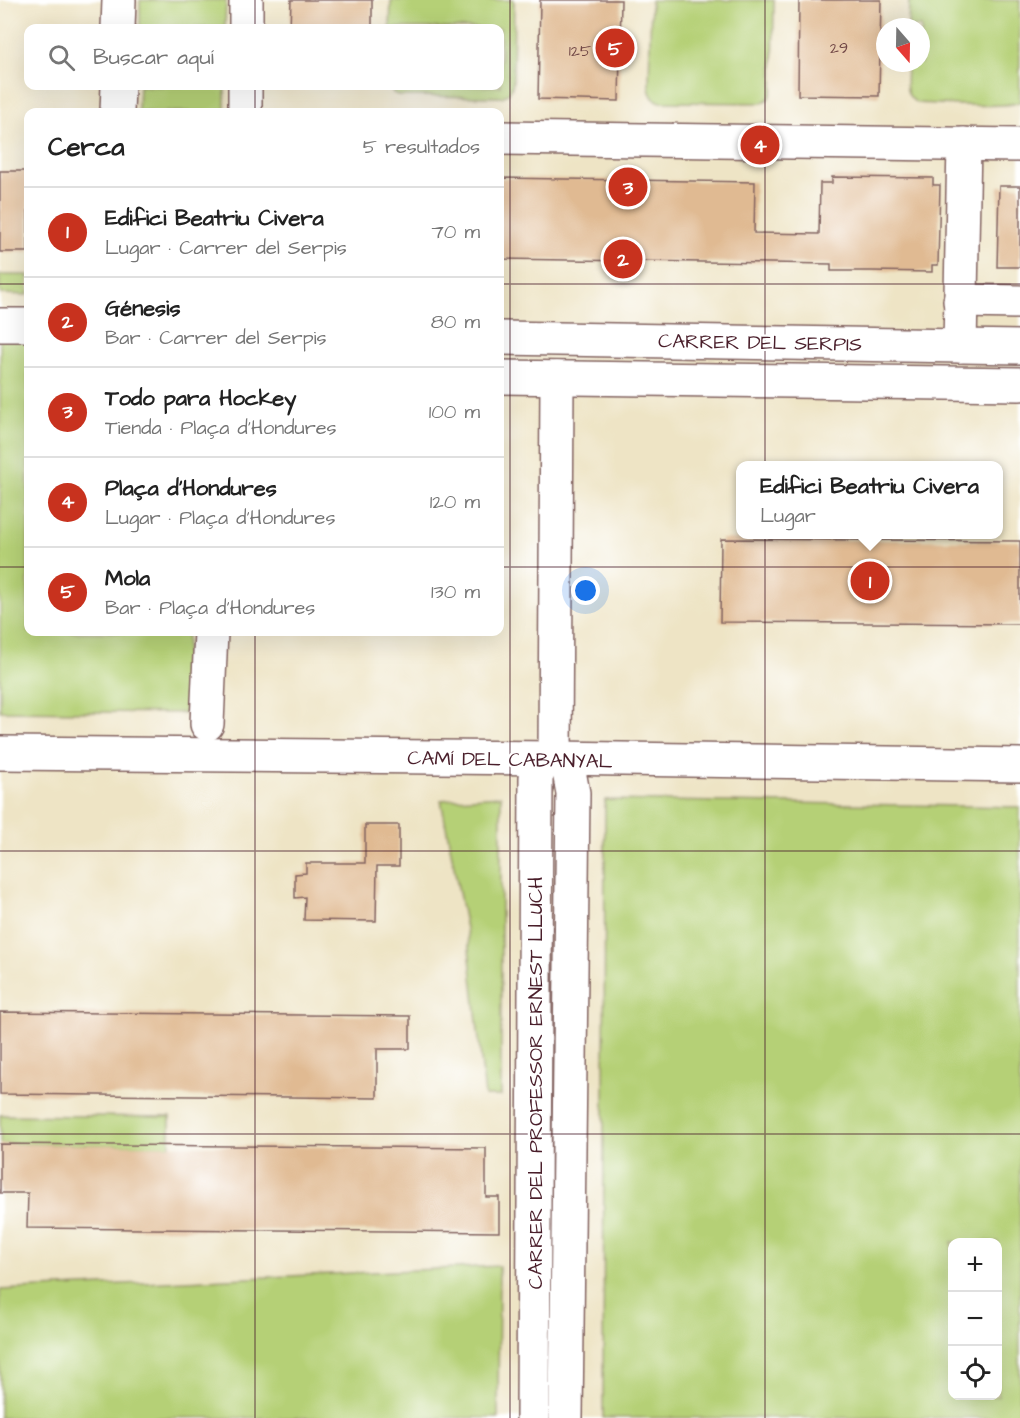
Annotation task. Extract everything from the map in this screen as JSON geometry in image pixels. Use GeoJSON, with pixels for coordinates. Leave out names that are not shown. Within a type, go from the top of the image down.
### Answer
{"type":"FeatureCollection","features":[{"type":"Feature","properties":{"kind":"street"},"geometry":{"type":"LineString","coordinates":[[118,24],[119,0]]}},
{"type":"Feature","properties":{"kind":"street"},"geometry":{"type":"LineString","coordinates":[[246,0],[246,24]]}},
{"type":"Feature","properties":{"kind":"street"},"geometry":{"type":"LineString","coordinates":[[117,108],[118,90]]}},
{"type":"Feature","properties":{"kind":"street"},"geometry":{"type":"LineString","coordinates":[[245,90],[245,108]]}},
{"type":"Feature","properties":{"kind":"street"},"geometry":{"type":"LineString","coordinates":[[504,138],[1020,145]]}},
{"type":"Feature","properties":{"kind":"street"},"geometry":{"type":"LineString","coordinates":[[960,346],[964,144]]}},
{"type":"Feature","properties":{"kind":"street"},"geometry":{"type":"LineString","coordinates":[[960,301],[1020,302]]}},
{"type":"Feature","properties":{"kind":"street"},"geometry":{"type":"LineString","coordinates":[[0,325],[24,325]]}},
{"type":"Feature","properties":{"kind":"street","name":"CARRER DEL SERPIS"},"geometry":{"type":"LineString","coordinates":[[504,338],[1020,347]]}},
{"type":"Feature","properties":{"kind":"street","name":"CARRER DEL SERPIS"},"geometry":{"type":"LineString","coordinates":[[504,377],[1020,384]]}},
{"type":"Feature","properties":{"kind":"street"},"geometry":{"type":"LineString","coordinates":[[555,758],[557,378]]}},
{"type":"Feature","properties":{"kind":"street"},"geometry":{"type":"LineString","coordinates":[[207,724],[211,636]]}},
{"type":"Feature","properties":{"kind":"street","name":"CAMÍ DEL CABANYAL"},"geometry":{"type":"LineString","coordinates":[[0,753],[1020,765]]}},
{"type":"Feature","properties":{"kind":"street","name":"CARRER DEL PROFESSOR ERNEST LLUCH"},"geometry":{"type":"LineString","coordinates":[[533,1418],[536,777],[542,764],[555,758],[568,766],[573,793],[566,1418]]}},
{"type":"Feature","properties":{"kind":"green space"},"geometry":{"type":"Polygon","coordinates":[[[140,0],[226,0],[225,24],[140,24],[140,0]]]}},
{"type":"Feature","properties":{"kind":"green space"},"geometry":{"type":"Polygon","coordinates":[[[391,0],[514,0],[513,81],[510,91],[502,97],[400,96],[393,93],[392,90],[504,90],[504,24],[390,24],[391,0]]]}},
{"type":"Feature","properties":{"kind":"green space"},"geometry":{"type":"Polygon","coordinates":[[[651,0],[774,0],[773,87],[769,98],[762,103],[660,102],[653,98],[649,85],[651,0]]]}},
{"type":"Feature","properties":{"kind":"green space"},"geometry":{"type":"Polygon","coordinates":[[[909,0],[1020,0],[1020,102],[971,106],[917,103],[912,100],[906,86],[907,72],[930,72],[930,18],[908,18],[909,0]]]}},
{"type":"Feature","properties":{"kind":"green space"},"geometry":{"type":"Polygon","coordinates":[[[139,90],[225,90],[225,108],[138,108],[139,90]]]}},
{"type":"Feature","properties":{"kind":"green space"},"geometry":{"type":"Polygon","coordinates":[[[0,275],[24,275],[24,295],[0,294],[0,275]]]}},
{"type":"Feature","properties":{"kind":"green space"},"geometry":{"type":"Polygon","coordinates":[[[0,335],[24,335],[24,636],[187,636],[185,713],[0,711],[0,335]]]}},
{"type":"Feature","properties":{"kind":"green space"},"geometry":{"type":"Polygon","coordinates":[[[501,796],[501,1096],[485,1096],[468,939],[441,800],[501,796]]]}},
{"type":"Feature","properties":{"kind":"green space"},"geometry":{"type":"Polygon","coordinates":[[[605,800],[1020,807],[1020,1418],[603,1418],[605,800]]]}},
{"type":"Feature","properties":{"kind":"green space"},"geometry":{"type":"Polygon","coordinates":[[[0,1115],[170,1117],[170,1146],[0,1144],[0,1115]]]}},
{"type":"Feature","properties":{"kind":"green space"},"geometry":{"type":"Polygon","coordinates":[[[499,1266],[498,1418],[0,1418],[0,1290],[499,1266]]]}},
{"type":"Feature","properties":{"kind":"building"},"geometry":{"type":"Polygon","coordinates":[[[291,0],[372,0],[372,24],[290,24],[291,0]]]}},
{"type":"Feature","properties":{"kind":"building"},"geometry":{"type":"Polygon","coordinates":[[[540,0],[621,0],[619,101],[538,99],[540,0]]]}},
{"type":"Feature","properties":{"kind":"building"},"geometry":{"type":"Polygon","coordinates":[[[799,0],[881,0],[881,18],[876,18],[876,72],[880,72],[879,96],[798,95],[799,0]]]}},
{"type":"Feature","properties":{"kind":"building"},"geometry":{"type":"Polygon","coordinates":[[[0,171],[24,171],[24,252],[0,252],[0,171]]]}},
{"type":"Feature","properties":{"kind":"building"},"geometry":{"type":"Polygon","coordinates":[[[832,177],[933,178],[933,185],[940,185],[938,265],[932,265],[932,272],[831,271],[831,264],[504,259],[504,178],[755,182],[754,233],[819,234],[820,183],[832,183],[832,177]]]}},
{"type":"Feature","properties":{"kind":"building"},"geometry":{"type":"Polygon","coordinates":[[[999,186],[1020,186],[1020,267],[997,267],[999,186]]]}},
{"type":"Feature","properties":{"kind":"building"},"geometry":{"type":"Polygon","coordinates":[[[721,539],[1020,541],[1020,624],[720,622],[721,539]]]}},
{"type":"Feature","properties":{"kind":"building"},"geometry":{"type":"Polygon","coordinates":[[[365,825],[399,825],[399,866],[377,866],[376,921],[304,920],[305,897],[295,898],[295,874],[306,873],[306,863],[365,863],[365,825]]]}},
{"type":"Feature","properties":{"kind":"building"},"geometry":{"type":"Polygon","coordinates":[[[0,1012],[410,1016],[410,1049],[377,1049],[377,1098],[0,1094],[0,1012]]]}},
{"type":"Feature","properties":{"kind":"building"},"geometry":{"type":"Polygon","coordinates":[[[0,1144],[486,1148],[486,1197],[499,1197],[499,1232],[27,1228],[28,1193],[0,1193],[0,1144]]]}},
{"type":"Feature","properties":{"kind":"place","name":"Mola"},"geometry":{"type":"Point","coordinates":[615,48]}},
{"type":"Feature","properties":{"kind":"place","name":"Plaça d'Hondures"},"geometry":{"type":"Point","coordinates":[760,145]}},
{"type":"Feature","properties":{"kind":"place","name":"Todo para Hockey"},"geometry":{"type":"Point","coordinates":[628,187]}},
{"type":"Feature","properties":{"kind":"place","name":"Génesis"},"geometry":{"type":"Point","coordinates":[623,259]}},
{"type":"Feature","properties":{"kind":"place","name":"Edifici Beatriu Civera"},"geometry":{"type":"Point","coordinates":[870,581]}}]}
